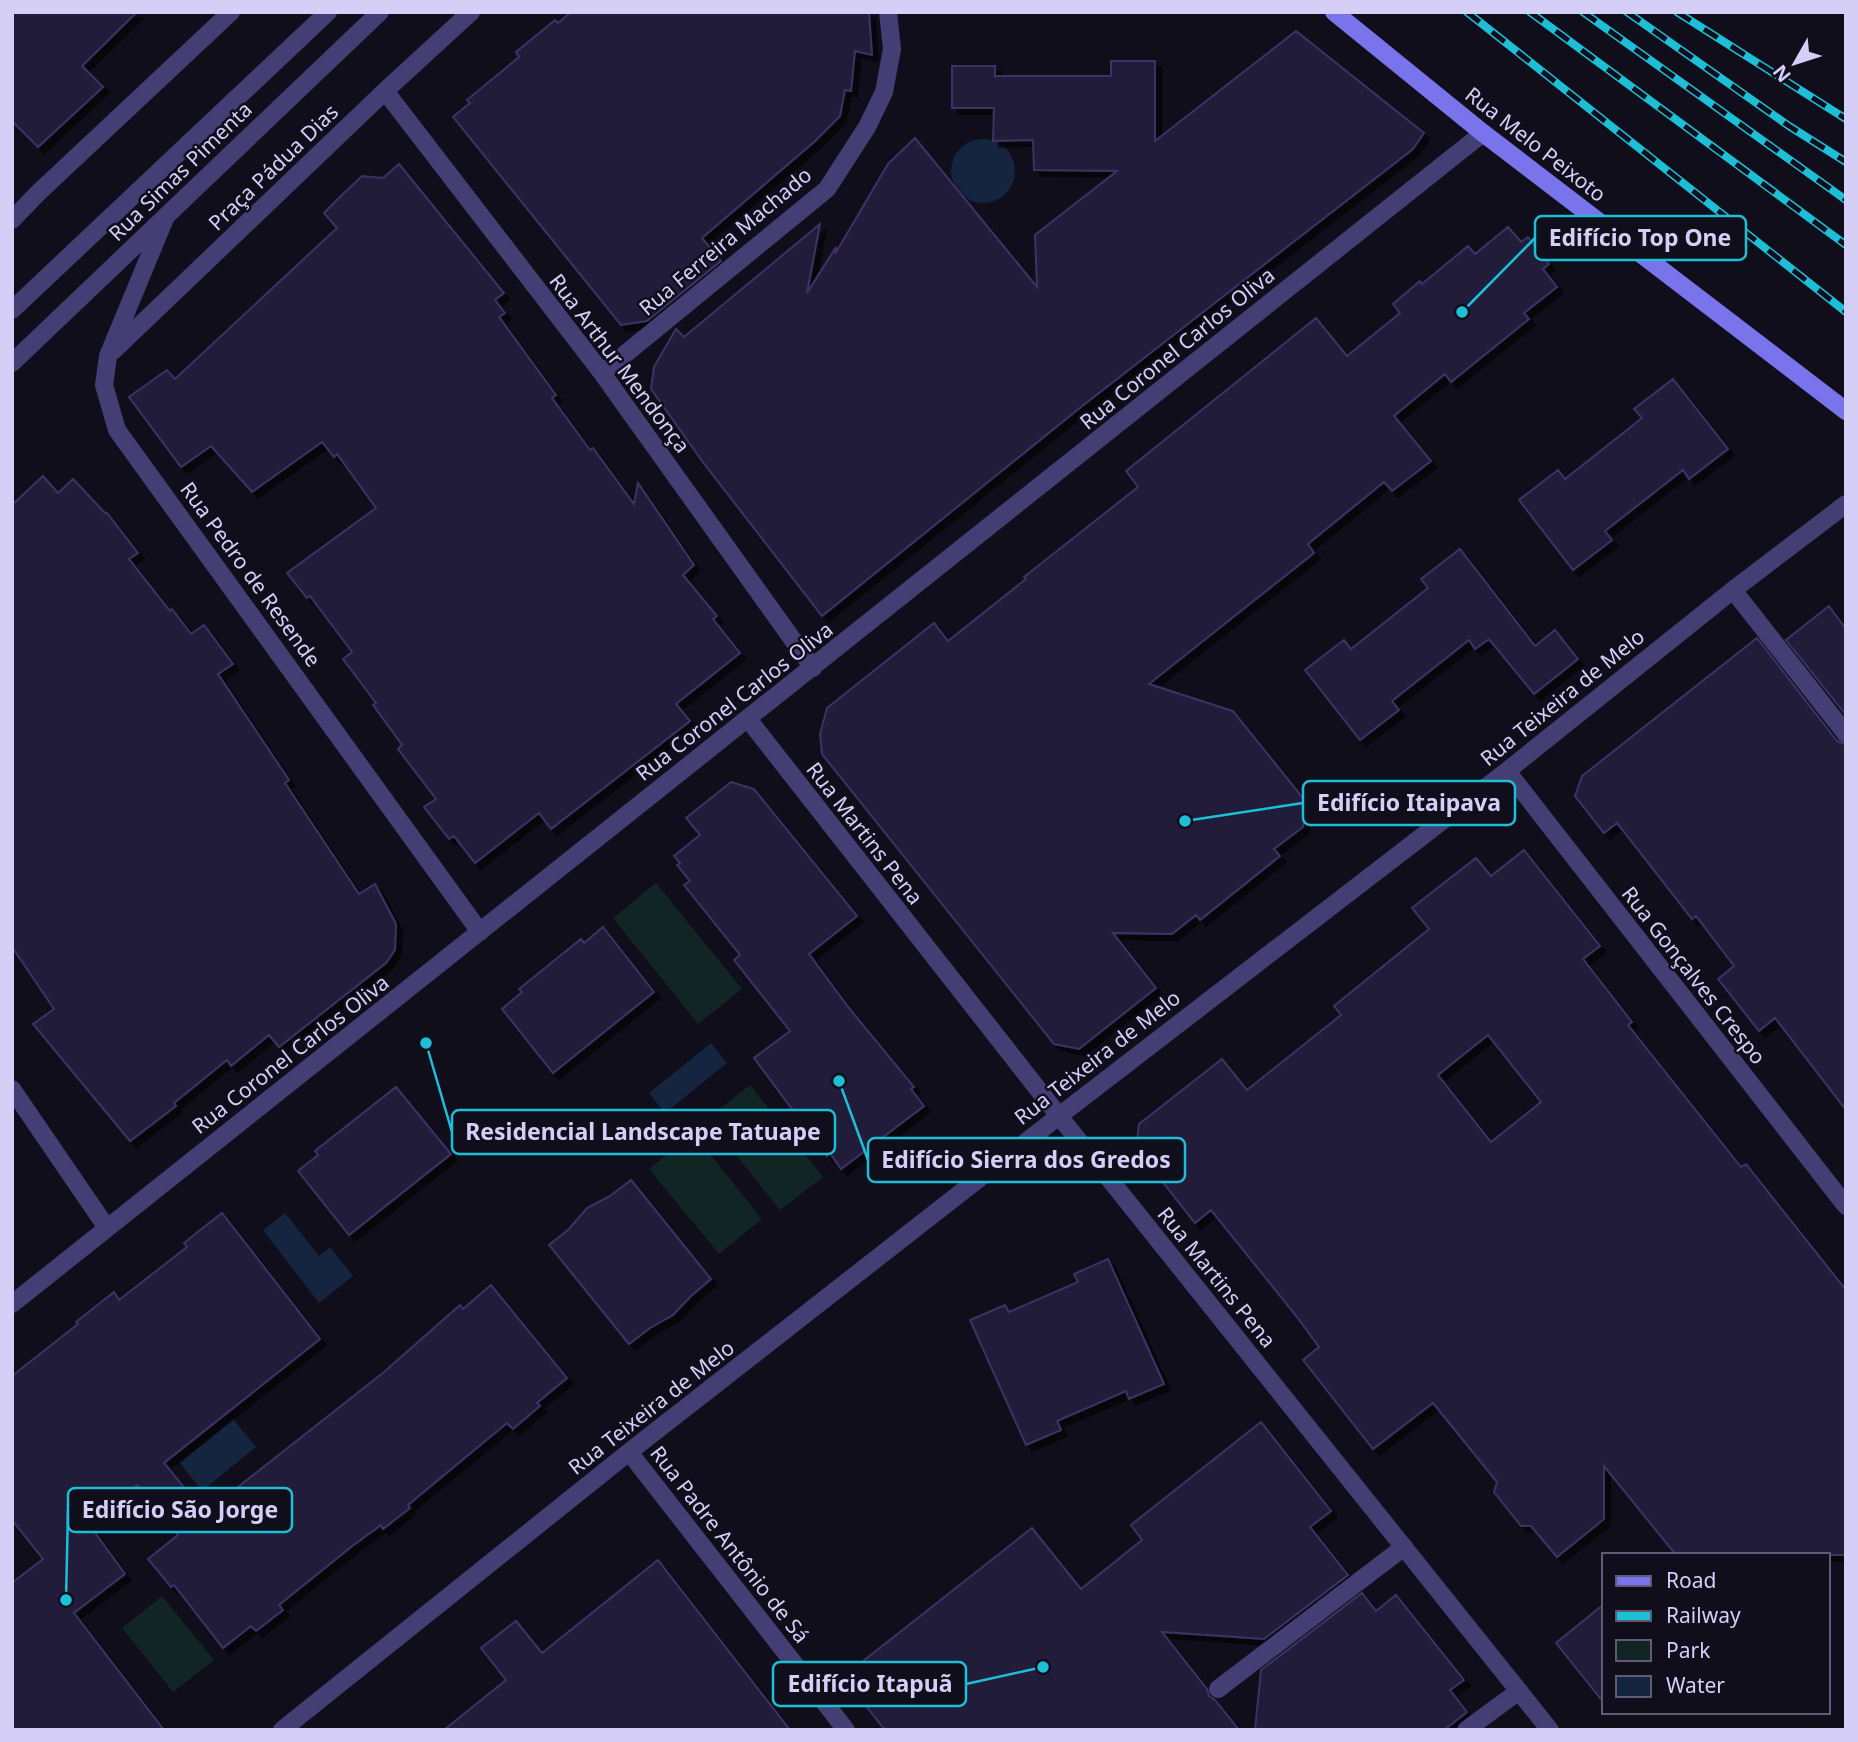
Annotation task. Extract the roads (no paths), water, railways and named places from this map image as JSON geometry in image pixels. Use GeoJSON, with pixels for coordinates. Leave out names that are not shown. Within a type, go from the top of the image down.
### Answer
{"type":"FeatureCollection","features":[{"type":"Feature","properties":{"kind":"main road","name":"Rua Melo Peixoto"},"geometry":{"type":"LineString","coordinates":[[1334,12],[1483,133],[1846,411]]}},
{"type":"Feature","properties":{"kind":"street"},"geometry":{"type":"LineString","coordinates":[[12,220],[231,12]]}},
{"type":"Feature","properties":{"kind":"street","name":"Rua Simas Pimenta"},"geometry":{"type":"LineString","coordinates":[[12,310],[328,12]]}},
{"type":"Feature","properties":{"kind":"street","name":"Rua Simas Pimenta"},"geometry":{"type":"LineString","coordinates":[[12,363],[380,12]]}},
{"type":"Feature","properties":{"kind":"street","name":"Praça Pádua Dias"},"geometry":{"type":"LineString","coordinates":[[108,356],[471,12]]}},
{"type":"Feature","properties":{"kind":"street","name":"Rua Ferreira Machado"},"geometry":{"type":"LineString","coordinates":[[602,373],[827,188],[867,127],[884,92],[892,49],[888,12]]}},
{"type":"Feature","properties":{"kind":"street","name":"Rua Arthur Mendonça"},"geometry":{"type":"LineString","coordinates":[[385,91],[602,373],[813,668]]}},
{"type":"Feature","properties":{"kind":"street","name":"Rua Coronel Carlos Oliva"},"geometry":{"type":"LineString","coordinates":[[12,1304],[1483,133]]}},
{"type":"Feature","properties":{"kind":"street","name":"Rua Pedro de Resende"},"geometry":{"type":"LineString","coordinates":[[166,215],[108,356],[104,385],[117,430],[480,932]]}},
{"type":"Feature","properties":{"kind":"street","name":"Rua Teixeira de Melo"},"geometry":{"type":"LineString","coordinates":[[282,1730],[629,1452],[1507,771],[1733,590],[1846,504]]}},
{"type":"Feature","properties":{"kind":"street"},"geometry":{"type":"LineString","coordinates":[[1733,590],[1846,734]]}},
{"type":"Feature","properties":{"kind":"street","name":"Rua Martins Pena"},"geometry":{"type":"LineString","coordinates":[[748,719],[1059,1116],[1550,1730]]}},
{"type":"Feature","properties":{"kind":"street","name":"Rua Gonçalves Crespo"},"geometry":{"type":"LineString","coordinates":[[1507,771],[1846,1206]]}},
{"type":"Feature","properties":{"kind":"street"},"geometry":{"type":"LineString","coordinates":[[12,1089],[107,1228]]}},
{"type":"Feature","properties":{"kind":"street","name":"Rua Padre Antônio de Sá"},"geometry":{"type":"LineString","coordinates":[[629,1452],[846,1730]]}},
{"type":"Feature","properties":{"kind":"street"},"geometry":{"type":"LineString","coordinates":[[1218,1689],[1404,1547]]}},
{"type":"Feature","properties":{"kind":"street"},"geometry":{"type":"LineString","coordinates":[[1466,1730],[1519,1691]]}},
{"type":"Feature","properties":{"kind":"water"},"geometry":{"type":"Polygon","coordinates":[[[983,139],[995,141],[1006,148],[1013,159],[1013,183],[1006,194],[995,201],[983,203],[971,201],[960,194],[953,183],[951,171],[953,159],[960,148],[971,141],[983,139]]]}},
{"type":"Feature","properties":{"kind":"water"},"geometry":{"type":"Polygon","coordinates":[[[711,1043],[727,1063],[665,1113],[649,1093],[711,1043]]]}},
{"type":"Feature","properties":{"kind":"water"},"geometry":{"type":"Polygon","coordinates":[[[285,1213],[319,1256],[330,1247],[353,1276],[319,1303],[263,1230],[285,1213]]]}},
{"type":"Feature","properties":{"kind":"water"},"geometry":{"type":"Polygon","coordinates":[[[233,1419],[256,1447],[202,1491],[180,1463],[233,1419]]]}},
{"type":"Feature","properties":{"kind":"railway"},"geometry":{"type":"LineString","coordinates":[[1467,12],[1846,312]]}},
{"type":"Feature","properties":{"kind":"railway"},"geometry":{"type":"LineString","coordinates":[[1530,12],[1846,245]]}},
{"type":"Feature","properties":{"kind":"railway"},"geometry":{"type":"LineString","coordinates":[[1583,12],[1846,200]]}},
{"type":"Feature","properties":{"kind":"railway"},"geometry":{"type":"LineString","coordinates":[[1627,12],[1789,126],[1846,162]]}},
{"type":"Feature","properties":{"kind":"railway"},"geometry":{"type":"LineString","coordinates":[[1677,12],[1846,119]]}},
{"type":"Feature","properties":{"kind":"place","name":"Edifício Top One"},"geometry":{"type":"Point","coordinates":[1462,312]}},
{"type":"Feature","properties":{"kind":"place","name":"Edifício Itaipava"},"geometry":{"type":"Point","coordinates":[1185,821]}},
{"type":"Feature","properties":{"kind":"place","name":"Residencial Landscape Tatuape"},"geometry":{"type":"Point","coordinates":[426,1043]}},
{"type":"Feature","properties":{"kind":"place","name":"Edifício Sierra dos Gredos"},"geometry":{"type":"Point","coordinates":[839,1081]}},
{"type":"Feature","properties":{"kind":"place","name":"Edifício São Jorge"},"geometry":{"type":"Point","coordinates":[66,1600]}},
{"type":"Feature","properties":{"kind":"place","name":"Edifício Itapuã"},"geometry":{"type":"Point","coordinates":[1043,1667]}}]}
